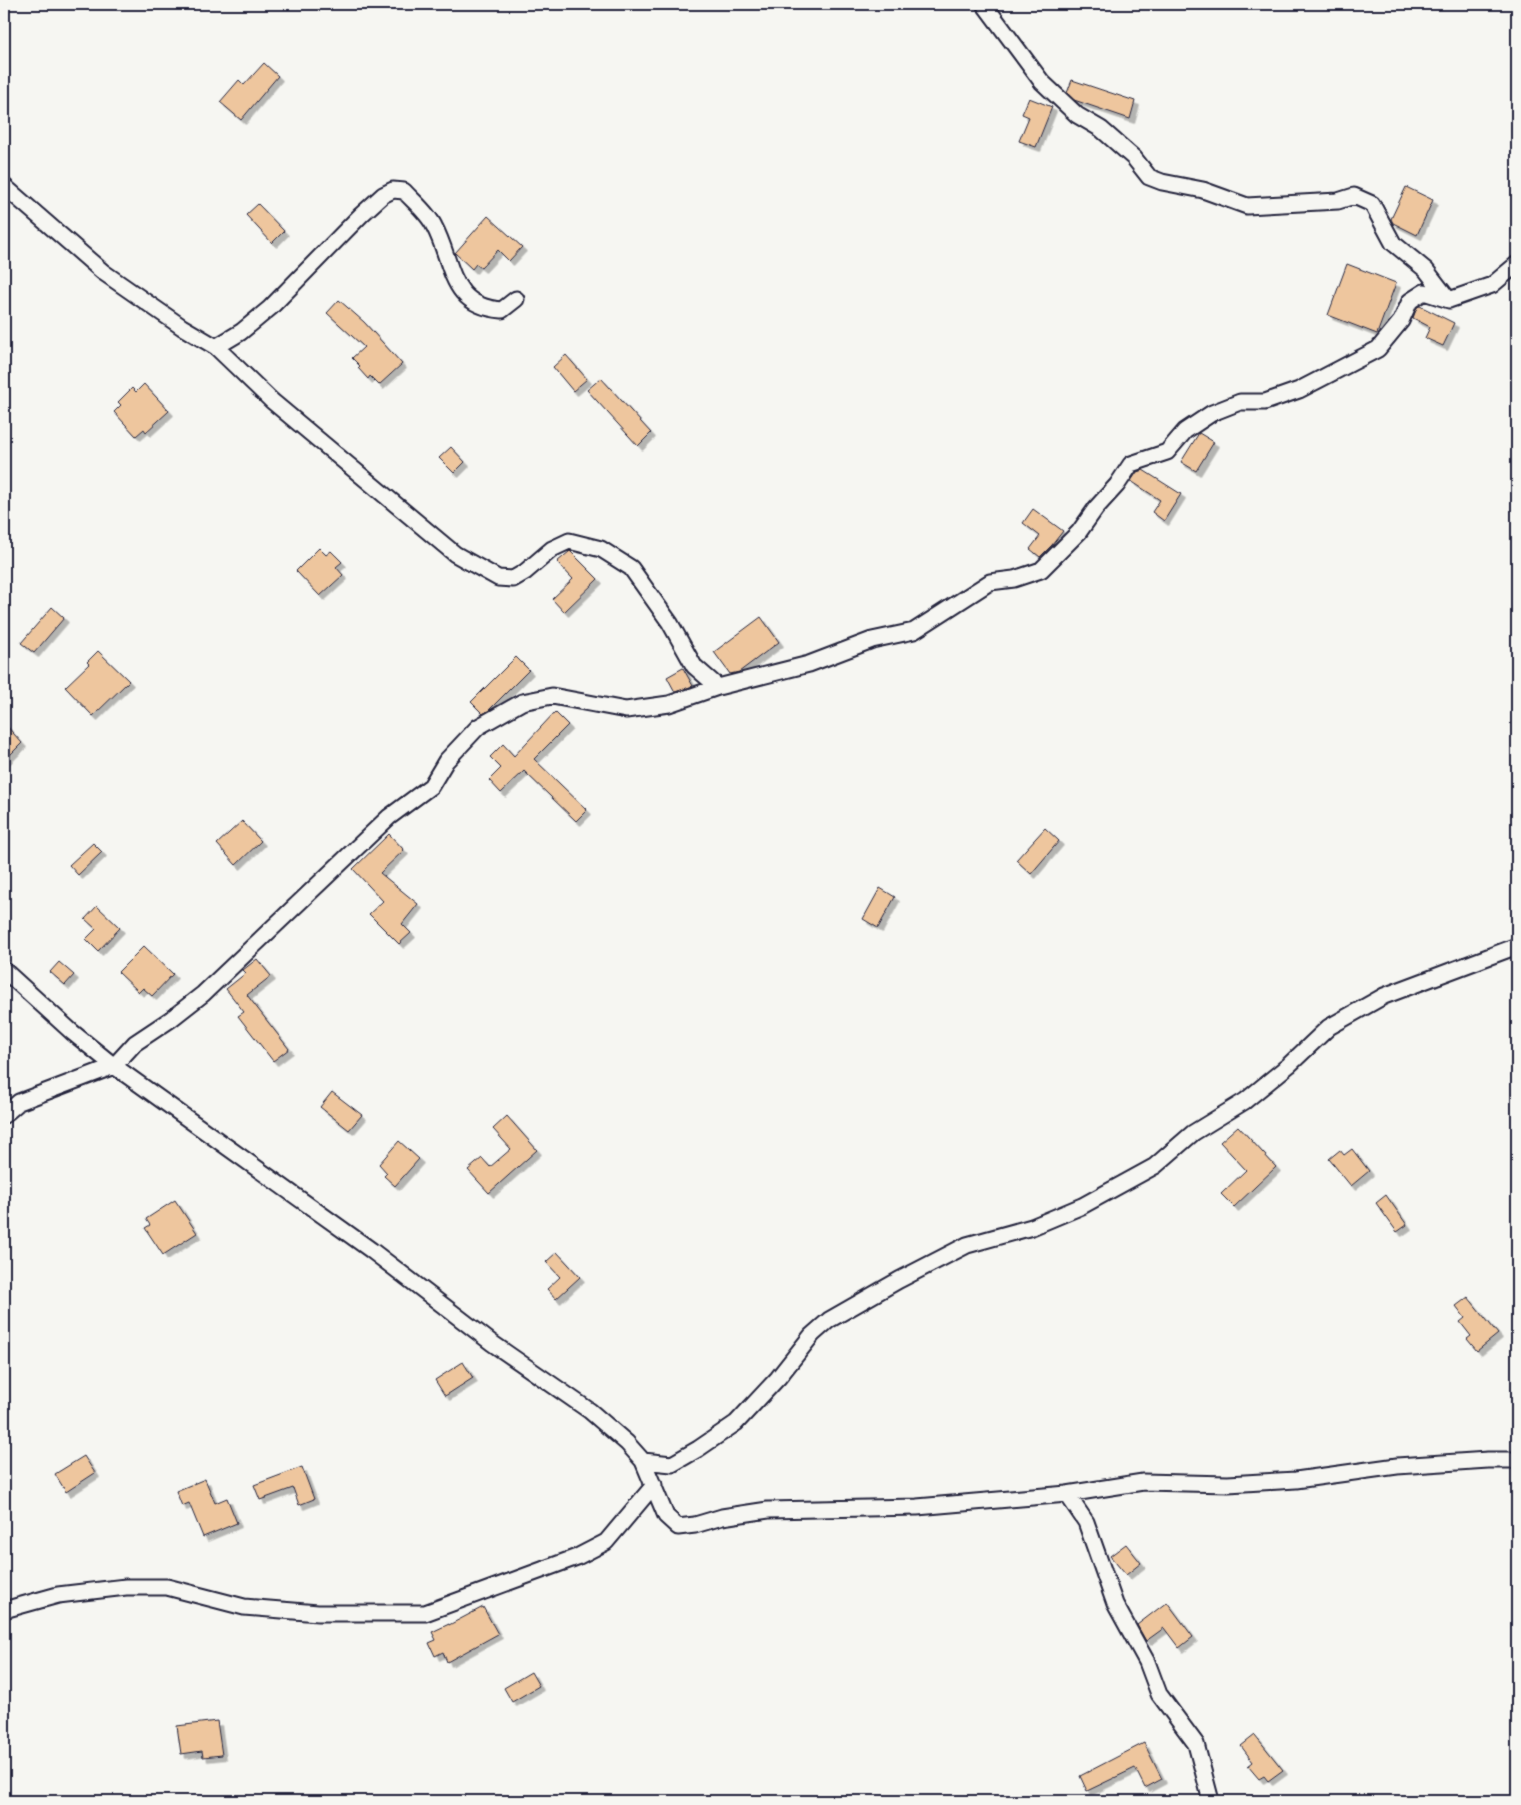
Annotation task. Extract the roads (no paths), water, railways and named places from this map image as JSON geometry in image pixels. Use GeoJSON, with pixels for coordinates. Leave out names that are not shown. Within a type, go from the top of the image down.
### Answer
{"type":"FeatureCollection","features":[{"type":"Feature","properties":{"kind":"street"},"geometry":{"type":"LineString","coordinates":[[984,4],[1042,82],[1077,115],[1101,129],[1134,158],[1149,177],[1162,182],[1202,190],[1246,206],[1338,201],[1354,196],[1372,204],[1393,243],[1426,270],[1449,300]]}},
{"type":"Feature","properties":{"kind":"street"},"geometry":{"type":"LineString","coordinates":[[4,186],[103,272],[182,327],[216,347],[272,400],[455,554],[498,578],[513,578],[525,572],[552,550],[569,541],[601,549],[631,568],[670,623],[694,666],[718,687]]}},
{"type":"Feature","properties":{"kind":"street"},"geometry":{"type":"LineString","coordinates":[[216,347],[241,332],[270,308],[360,215],[383,195],[393,190],[404,190],[434,224],[452,277],[468,299],[489,309],[502,310],[516,300]]}},
{"type":"Feature","properties":{"kind":"street"},"geometry":{"type":"LineString","coordinates":[[4,1115],[19,1102],[114,1066],[135,1043],[204,994],[389,817],[431,786],[446,761],[478,726],[522,702],[552,696],[626,710],[670,704],[718,687],[809,664],[872,640],[914,631],[990,582],[1014,579],[1041,570],[1079,532],[1131,464],[1167,452],[1185,431],[1212,412],[1240,402],[1266,402],[1291,393],[1378,349],[1400,321],[1410,301],[1424,292],[1449,300],[1492,285],[1517,264]]}},
{"type":"Feature","properties":{"kind":"street"},"geometry":{"type":"LineString","coordinates":[[643,1461],[672,1464],[736,1422],[778,1378],[812,1335],[829,1320],[899,1280],[967,1245],[1032,1227],[1090,1202],[1155,1166],[1193,1133],[1245,1101],[1289,1065],[1329,1027],[1384,996],[1517,946]]}},
{"type":"Feature","properties":{"kind":"street"},"geometry":{"type":"LineString","coordinates":[[4,970],[72,1032],[114,1066],[371,1250],[492,1343],[590,1411],[627,1443],[643,1461],[666,1516],[678,1527],[695,1525],[722,1516],[768,1510],[917,1507],[1066,1494],[1143,1482],[1237,1484],[1296,1480],[1397,1466],[1517,1460]]}},
{"type":"Feature","properties":{"kind":"street"},"geometry":{"type":"LineString","coordinates":[[4,1610],[58,1595],[126,1586],[167,1587],[244,1607],[318,1613],[425,1613],[578,1557],[606,1542],[654,1485]]}},
{"type":"Feature","properties":{"kind":"street"},"geometry":{"type":"LineString","coordinates":[[1066,1494],[1086,1522],[1115,1604],[1147,1662],[1159,1694],[1196,1744],[1211,1801]]}}]}
